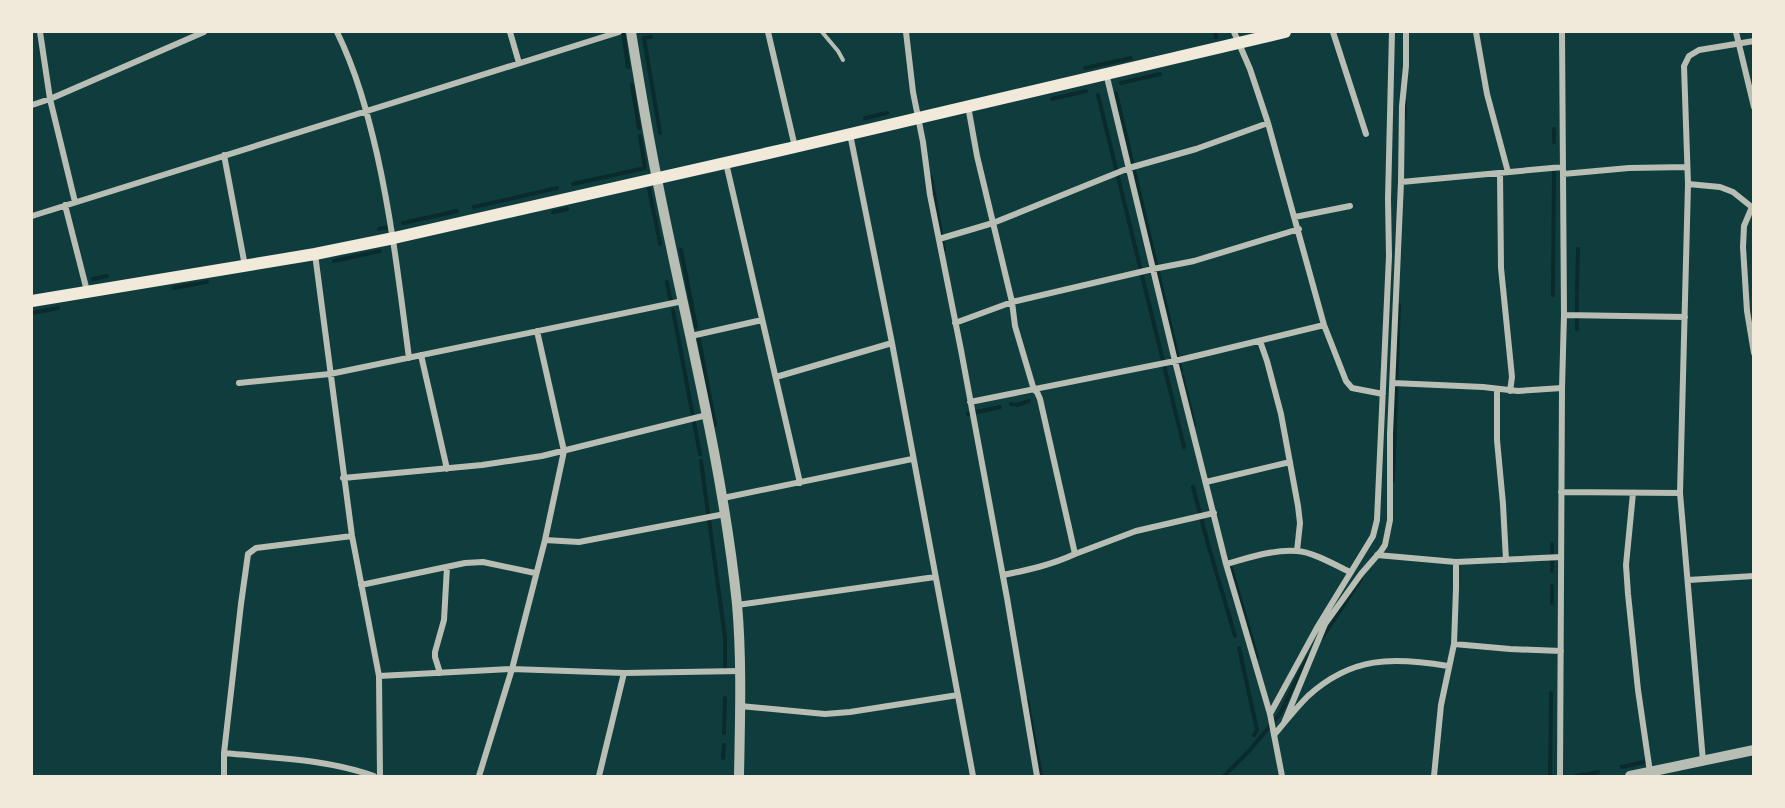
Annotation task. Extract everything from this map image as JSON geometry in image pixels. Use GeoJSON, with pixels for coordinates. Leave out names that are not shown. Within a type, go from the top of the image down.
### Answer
{"type":"FeatureCollection","features":[{"type":"Feature","properties":{"kind":"main road"},"geometry":{"type":"LineString","coordinates":[[32,301],[315,254],[394,238],[968,106],[1106,73],[1236,37],[1285,32]]}},
{"type":"Feature","properties":{"kind":"street"},"geometry":{"type":"LineString","coordinates":[[40,32],[50,99],[75,202]]}},
{"type":"Feature","properties":{"kind":"street"},"geometry":{"type":"LineString","coordinates":[[32,105],[200,32]]}},
{"type":"Feature","properties":{"kind":"street"},"geometry":{"type":"LineString","coordinates":[[337,32],[356,76],[367,111],[394,238],[409,358]]}},
{"type":"Feature","properties":{"kind":"street"},"geometry":{"type":"LineString","coordinates":[[510,32],[519,63]]}},
{"type":"Feature","properties":{"kind":"street"},"geometry":{"type":"LineString","coordinates":[[32,216],[620,32]]}},
{"type":"Feature","properties":{"kind":"street"},"geometry":{"type":"LineString","coordinates":[[631,32],[657,179],[723,498],[737,605],[740,671],[739,777]]}},
{"type":"Feature","properties":{"kind":"street"},"geometry":{"type":"LineString","coordinates":[[768,32],[795,147]]}},
{"type":"Feature","properties":{"kind":"street"},"geometry":{"type":"LineString","coordinates":[[906,32],[930,195],[1003,575],[1037,777]]}},
{"type":"Feature","properties":{"kind":"street"},"geometry":{"type":"LineString","coordinates":[[1333,32],[1366,134]]}},
{"type":"Feature","properties":{"kind":"street"},"geometry":{"type":"LineString","coordinates":[[1270,714],[1318,626],[1373,536],[1377,520],[1389,256],[1392,32]]}},
{"type":"Feature","properties":{"kind":"street"},"geometry":{"type":"LineString","coordinates":[[1284,723],[1324,624],[1360,573],[1384,545],[1390,520],[1390,434],[1406,32]]}},
{"type":"Feature","properties":{"kind":"street"},"geometry":{"type":"LineString","coordinates":[[1476,32],[1487,94],[1508,172]]}},
{"type":"Feature","properties":{"kind":"street"},"geometry":{"type":"LineString","coordinates":[[1560,777],[1564,315],[1562,32]]}},
{"type":"Feature","properties":{"kind":"street"},"geometry":{"type":"LineString","coordinates":[[1736,32],[1754,107]]}},
{"type":"Feature","properties":{"kind":"street"},"geometry":{"type":"LineString","coordinates":[[1236,37],[1250,69],[1268,123],[1324,325],[1346,381],[1352,388],[1383,394]]}},
{"type":"Feature","properties":{"kind":"street"},"geometry":{"type":"LineString","coordinates":[[1703,760],[1680,493],[1688,184],[1684,66],[1689,56],[1699,50],[1754,41]]}},
{"type":"Feature","properties":{"kind":"street"},"geometry":{"type":"LineString","coordinates":[[1106,73],[1226,564],[1270,714],[1282,777]]}},
{"type":"Feature","properties":{"kind":"street"},"geometry":{"type":"LineString","coordinates":[[968,106],[977,156],[1012,302],[1015,326],[1034,390],[1040,399],[1075,554]]}},
{"type":"Feature","properties":{"kind":"street"},"geometry":{"type":"LineString","coordinates":[[939,238],[993,223],[1129,168],[1196,149],[1268,123]]}},
{"type":"Feature","properties":{"kind":"street"},"geometry":{"type":"LineString","coordinates":[[850,134],[892,343],[973,777]]}},
{"type":"Feature","properties":{"kind":"street"},"geometry":{"type":"LineString","coordinates":[[224,155],[245,266]]}},
{"type":"Feature","properties":{"kind":"street"},"geometry":{"type":"LineString","coordinates":[[726,163],[800,483]]}},
{"type":"Feature","properties":{"kind":"street"},"geometry":{"type":"LineString","coordinates":[[1401,182],[1508,172],[1687,166]]}},
{"type":"Feature","properties":{"kind":"street"},"geometry":{"type":"LineString","coordinates":[[1500,173],[1501,268],[1512,377],[1510,391]]}},
{"type":"Feature","properties":{"kind":"street"},"geometry":{"type":"LineString","coordinates":[[1688,184],[1720,187],[1733,192],[1753,208],[1744,226],[1743,247],[1747,311],[1754,353]]}},
{"type":"Feature","properties":{"kind":"street"},"geometry":{"type":"LineString","coordinates":[[65,205],[87,292]]}},
{"type":"Feature","properties":{"kind":"street"},"geometry":{"type":"LineString","coordinates":[[1295,217],[1350,206]]}},
{"type":"Feature","properties":{"kind":"street"},"geometry":{"type":"LineString","coordinates":[[955,323],[1012,302],[1153,268],[1194,261],[1299,229]]}},
{"type":"Feature","properties":{"kind":"street"},"geometry":{"type":"LineString","coordinates":[[315,254],[352,536],[379,676],[380,777]]}},
{"type":"Feature","properties":{"kind":"street"},"geometry":{"type":"LineString","coordinates":[[238,383],[330,374],[684,301]]}},
{"type":"Feature","properties":{"kind":"street"},"geometry":{"type":"LineString","coordinates":[[1564,315],[1685,317]]}},
{"type":"Feature","properties":{"kind":"street"},"geometry":{"type":"LineString","coordinates":[[691,336],[762,320]]}},
{"type":"Feature","properties":{"kind":"street"},"geometry":{"type":"LineString","coordinates":[[970,402],[1175,361],[1324,325]]}},
{"type":"Feature","properties":{"kind":"street"},"geometry":{"type":"LineString","coordinates":[[479,777],[512,669],[545,540],[564,451],[537,331]]}},
{"type":"Feature","properties":{"kind":"street"},"geometry":{"type":"LineString","coordinates":[[1260,341],[1281,414],[1290,462],[1300,523],[1297,551]]}},
{"type":"Feature","properties":{"kind":"street"},"geometry":{"type":"LineString","coordinates":[[776,377],[892,343]]}},
{"type":"Feature","properties":{"kind":"street"},"geometry":{"type":"LineString","coordinates":[[421,355],[447,469]]}},
{"type":"Feature","properties":{"kind":"street"},"geometry":{"type":"LineString","coordinates":[[1393,383],[1510,391],[1562,388]]}},
{"type":"Feature","properties":{"kind":"street"},"geometry":{"type":"LineString","coordinates":[[1497,389],[1497,440],[1506,560]]}},
{"type":"Feature","properties":{"kind":"street"},"geometry":{"type":"LineString","coordinates":[[344,478],[492,464],[564,451],[706,415]]}},
{"type":"Feature","properties":{"kind":"street"},"geometry":{"type":"LineString","coordinates":[[723,498],[912,459]]}},
{"type":"Feature","properties":{"kind":"street"},"geometry":{"type":"LineString","coordinates":[[1206,482],[1290,462]]}},
{"type":"Feature","properties":{"kind":"street"},"geometry":{"type":"LineString","coordinates":[[1562,492],[1680,493]]}},
{"type":"Feature","properties":{"kind":"street"},"geometry":{"type":"LineString","coordinates":[[1633,493],[1626,565],[1638,690],[1650,772]]}},
{"type":"Feature","properties":{"kind":"street"},"geometry":{"type":"LineString","coordinates":[[1003,575],[1051,565],[1136,531],[1214,513]]}},
{"type":"Feature","properties":{"kind":"street"},"geometry":{"type":"LineString","coordinates":[[545,540],[579,542],[725,514]]}},
{"type":"Feature","properties":{"kind":"street"},"geometry":{"type":"LineString","coordinates":[[224,777],[224,753],[248,554],[256,548],[352,536]]}},
{"type":"Feature","properties":{"kind":"street"},"geometry":{"type":"LineString","coordinates":[[1226,564],[1270,553],[1297,551],[1310,554],[1350,572]]}},
{"type":"Feature","properties":{"kind":"street"},"geometry":{"type":"LineString","coordinates":[[1377,555],[1456,562],[1561,557]]}},
{"type":"Feature","properties":{"kind":"street"},"geometry":{"type":"LineString","coordinates":[[362,585],[447,567],[483,562],[535,573]]}},
{"type":"Feature","properties":{"kind":"street"},"geometry":{"type":"LineString","coordinates":[[1434,777],[1441,705],[1454,644],[1456,562]]}},
{"type":"Feature","properties":{"kind":"street"},"geometry":{"type":"LineString","coordinates":[[440,673],[435,652],[444,620],[447,567]]}},
{"type":"Feature","properties":{"kind":"street"},"geometry":{"type":"LineString","coordinates":[[1688,580],[1754,576]]}},
{"type":"Feature","properties":{"kind":"street"},"geometry":{"type":"LineString","coordinates":[[737,605],[935,577]]}},
{"type":"Feature","properties":{"kind":"street"},"geometry":{"type":"LineString","coordinates":[[1454,644],[1510,650],[1561,651]]}},
{"type":"Feature","properties":{"kind":"street"},"geometry":{"type":"LineString","coordinates":[[1274,735],[1306,698],[1321,685],[1355,666],[1369,662],[1388,661],[1424,662],[1448,666]]}},
{"type":"Feature","properties":{"kind":"street"},"geometry":{"type":"LineString","coordinates":[[379,676],[512,669],[624,673],[740,671]]}},
{"type":"Feature","properties":{"kind":"street"},"geometry":{"type":"LineString","coordinates":[[599,777],[624,673]]}},
{"type":"Feature","properties":{"kind":"street"},"geometry":{"type":"LineString","coordinates":[[740,706],[825,714],[958,695]]}},
{"type":"Feature","properties":{"kind":"street"},"geometry":{"type":"LineString","coordinates":[[1630,777],[1754,750]]}},
{"type":"Feature","properties":{"kind":"street"},"geometry":{"type":"LineString","coordinates":[[224,753],[319,762],[374,777]]}},
{"type":"Feature","properties":{"kind":"lane"},"geometry":{"type":"LineString","coordinates":[[822,32],[843,60]]}},
{"type":"Feature","properties":{"kind":"waterway"},"geometry":{"type":"LineString","coordinates":[[623,32],[628,67]]}},
{"type":"Feature","properties":{"kind":"waterway"},"geometry":{"type":"LineString","coordinates":[[1215,32],[1216,37]]}},
{"type":"Feature","properties":{"kind":"waterway"},"geometry":{"type":"LineString","coordinates":[[651,37],[644,38],[660,133]]}},
{"type":"Feature","properties":{"kind":"waterway"},"geometry":{"type":"LineString","coordinates":[[1085,68],[1131,58]]}},
{"type":"Feature","properties":{"kind":"waterway"},"geometry":{"type":"LineString","coordinates":[[1121,83],[1160,74]]}},
{"type":"Feature","properties":{"kind":"waterway"},"geometry":{"type":"LineString","coordinates":[[632,85],[639,128]]}},
{"type":"Feature","properties":{"kind":"waterway"},"geometry":{"type":"LineString","coordinates":[[1052,99],[1086,91]]}},
{"type":"Feature","properties":{"kind":"waterway"},"geometry":{"type":"LineString","coordinates":[[1116,93],[1181,371]]}},
{"type":"Feature","properties":{"kind":"waterway"},"geometry":{"type":"LineString","coordinates":[[1098,95],[1184,447]]}},
{"type":"Feature","properties":{"kind":"waterway"},"geometry":{"type":"LineString","coordinates":[[1405,101],[1405,118]]}},
{"type":"Feature","properties":{"kind":"waterway"},"geometry":{"type":"LineString","coordinates":[[865,118],[887,113]]}},
{"type":"Feature","properties":{"kind":"waterway"},"geometry":{"type":"LineString","coordinates":[[1554,129],[1554,142]]}},
{"type":"Feature","properties":{"kind":"waterway"},"geometry":{"type":"LineString","coordinates":[[573,184],[645,168],[640,136]]}},
{"type":"Feature","properties":{"kind":"waterway"},"geometry":{"type":"LineString","coordinates":[[1553,295],[1554,172]]}},
{"type":"Feature","properties":{"kind":"waterway"},"geometry":{"type":"LineString","coordinates":[[931,177],[944,250]]}},
{"type":"Feature","properties":{"kind":"waterway"},"geometry":{"type":"LineString","coordinates":[[474,207],[557,188]]}},
{"type":"Feature","properties":{"kind":"waterway"},"geometry":{"type":"LineString","coordinates":[[649,189],[654,214]]}},
{"type":"Feature","properties":{"kind":"waterway"},"geometry":{"type":"LineString","coordinates":[[553,212],[567,209]]}},
{"type":"Feature","properties":{"kind":"waterway"},"geometry":{"type":"LineString","coordinates":[[403,223],[457,211]]}},
{"type":"Feature","properties":{"kind":"waterway"},"geometry":{"type":"LineString","coordinates":[[655,217],[660,244]]}},
{"type":"Feature","properties":{"kind":"waterway"},"geometry":{"type":"LineString","coordinates":[[379,229],[393,226]]}},
{"type":"Feature","properties":{"kind":"waterway"},"geometry":{"type":"LineString","coordinates":[[1577,292],[1578,249]]}},
{"type":"Feature","properties":{"kind":"waterway"},"geometry":{"type":"LineString","coordinates":[[681,250],[696,327]]}},
{"type":"Feature","properties":{"kind":"waterway"},"geometry":{"type":"LineString","coordinates":[[334,261],[380,251]]}},
{"type":"Feature","properties":{"kind":"waterway"},"geometry":{"type":"LineString","coordinates":[[93,279],[107,276]]}},
{"type":"Feature","properties":{"kind":"waterway"},"geometry":{"type":"LineString","coordinates":[[174,288],[207,282]]}},
{"type":"Feature","properties":{"kind":"waterway"},"geometry":{"type":"LineString","coordinates":[[667,282],[671,303]]}},
{"type":"Feature","properties":{"kind":"waterway"},"geometry":{"type":"LineString","coordinates":[[1577,296],[1577,329]]}},
{"type":"Feature","properties":{"kind":"waterway"},"geometry":{"type":"LineString","coordinates":[[1393,481],[1399,305]]}},
{"type":"Feature","properties":{"kind":"waterway"},"geometry":{"type":"LineString","coordinates":[[32,313],[58,308]]}},
{"type":"Feature","properties":{"kind":"waterway"},"geometry":{"type":"LineString","coordinates":[[673,310],[700,454]]}},
{"type":"Feature","properties":{"kind":"waterway"},"geometry":{"type":"LineString","coordinates":[[699,340],[715,425]]}},
{"type":"Feature","properties":{"kind":"waterway"},"geometry":{"type":"LineString","coordinates":[[1182,376],[1194,425]]}},
{"type":"Feature","properties":{"kind":"waterway"},"geometry":{"type":"LineString","coordinates":[[1011,404],[1017,405],[1029,401]]}},
{"type":"Feature","properties":{"kind":"waterway"},"geometry":{"type":"LineString","coordinates":[[968,414],[1000,407]]}},
{"type":"Feature","properties":{"kind":"waterway"},"geometry":{"type":"LineString","coordinates":[[701,461],[725,637],[725,668]]}},
{"type":"Feature","properties":{"kind":"waterway"},"geometry":{"type":"LineString","coordinates":[[1193,487],[1235,636]]}},
{"type":"Feature","properties":{"kind":"waterway"},"geometry":{"type":"LineString","coordinates":[[1552,544],[1552,571]]}},
{"type":"Feature","properties":{"kind":"waterway"},"geometry":{"type":"LineString","coordinates":[[1231,568],[1257,657]]}},
{"type":"Feature","properties":{"kind":"waterway"},"geometry":{"type":"LineString","coordinates":[[1322,638],[1361,579]]}},
{"type":"Feature","properties":{"kind":"waterway"},"geometry":{"type":"LineString","coordinates":[[1552,586],[1552,603]]}},
{"type":"Feature","properties":{"kind":"waterway"},"geometry":{"type":"LineString","coordinates":[[1239,648],[1257,730],[1254,735]]}},
{"type":"Feature","properties":{"kind":"waterway"},"geometry":{"type":"LineString","coordinates":[[1224,776],[1280,714],[1309,656]]}},
{"type":"Feature","properties":{"kind":"waterway"},"geometry":{"type":"LineString","coordinates":[[1550,776],[1551,693]]}},
{"type":"Feature","properties":{"kind":"waterway"},"geometry":{"type":"LineString","coordinates":[[724,733],[725,698]]}},
{"type":"Feature","properties":{"kind":"waterway"},"geometry":{"type":"LineString","coordinates":[[1027,700],[1041,776]]}},
{"type":"Feature","properties":{"kind":"waterway"},"geometry":{"type":"LineString","coordinates":[[723,758],[724,745]]}},
{"type":"Feature","properties":{"kind":"waterway"},"geometry":{"type":"LineString","coordinates":[[1622,767],[1648,761]]}},
{"type":"Feature","properties":{"kind":"waterway"},"geometry":{"type":"LineString","coordinates":[[1576,776],[1598,772]]}}]}
